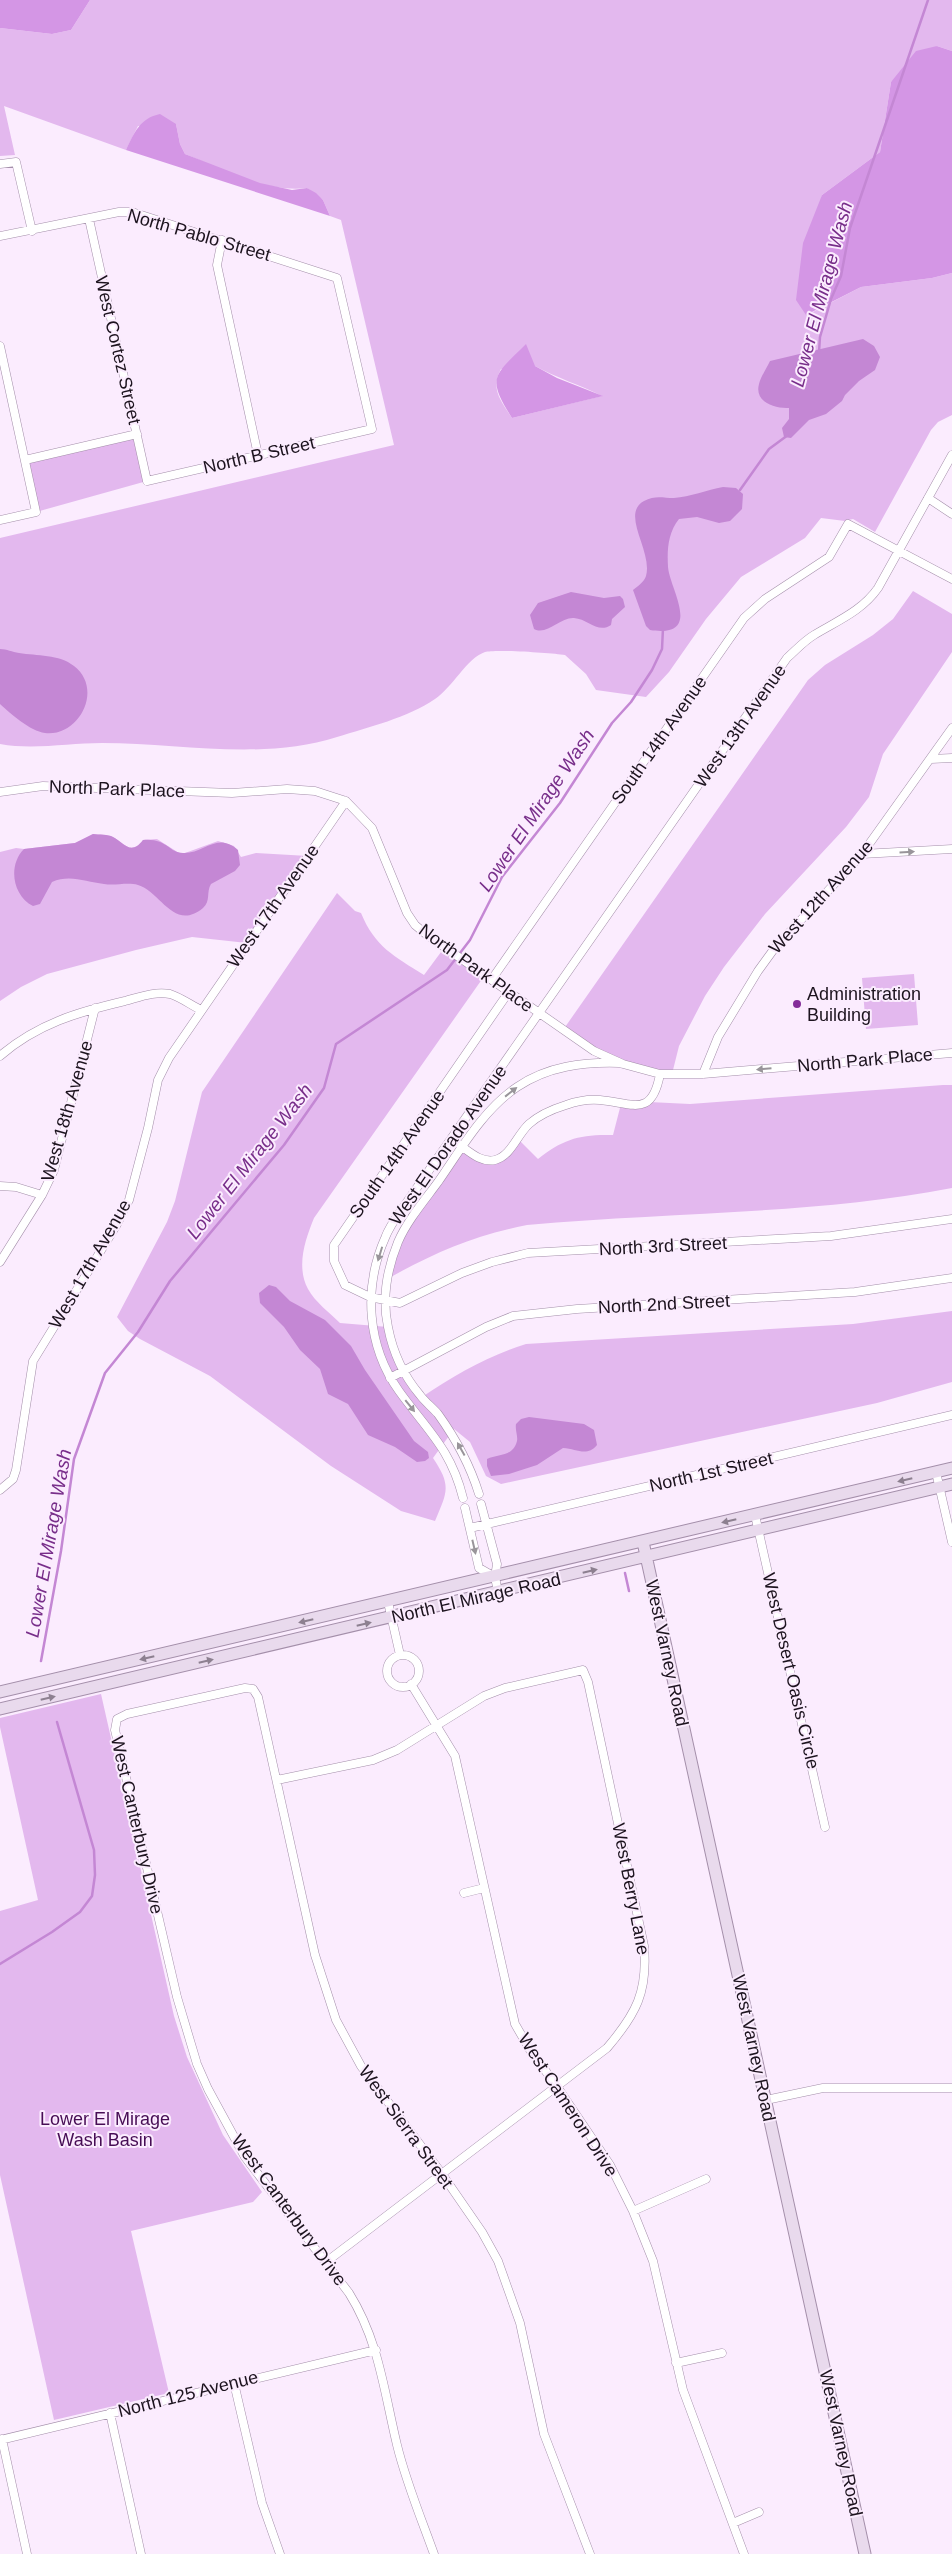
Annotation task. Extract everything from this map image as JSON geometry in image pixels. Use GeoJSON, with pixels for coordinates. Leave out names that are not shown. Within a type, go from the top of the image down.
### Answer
{"type":"FeatureCollection","features":[{"type":"Feature","properties":{"kind":"main road","name":"North El Mirage Road"},"geometry":{"type":"LineString","coordinates":[[0,1692],[952,1468]]}},
{"type":"Feature","properties":{"kind":"main road","name":"North El Mirage Road"},"geometry":{"type":"LineString","coordinates":[[0,1709],[392,1618],[952,1484]]}},
{"type":"Feature","properties":{"kind":"main road","name":"West Varney Road"},"geometry":{"type":"LineString","coordinates":[[643,1542],[866,2554]]}},
{"type":"Feature","properties":{"kind":"street"},"geometry":{"type":"LineString","coordinates":[[0,164],[16,162],[32,231]]}},
{"type":"Feature","properties":{"kind":"street","name":"North Pablo Street"},"geometry":{"type":"LineString","coordinates":[[0,236],[132,212],[337,278],[372,430]]}},
{"type":"Feature","properties":{"kind":"street","name":"West Cortez Street"},"geometry":{"type":"LineString","coordinates":[[89,219],[147,481]]}},
{"type":"Feature","properties":{"kind":"street"},"geometry":{"type":"LineString","coordinates":[[222,240],[217,265],[258,456]]}},
{"type":"Feature","properties":{"kind":"street"},"geometry":{"type":"LineString","coordinates":[[0,346],[36,512],[0,520]]}},
{"type":"Feature","properties":{"kind":"street","name":"North B Street"},"geometry":{"type":"LineString","coordinates":[[147,481],[372,430]]}},
{"type":"Feature","properties":{"kind":"street"},"geometry":{"type":"LineString","coordinates":[[25,460],[137,434]]}},
{"type":"Feature","properties":{"kind":"street","name":"West 13th Avenue"},"geometry":{"type":"LineString","coordinates":[[540,1014],[787,658],[812,636],[849,615],[872,597],[952,455]]}},
{"type":"Feature","properties":{"kind":"street"},"geometry":{"type":"LineString","coordinates":[[928,498],[952,514]]}},
{"type":"Feature","properties":{"kind":"street","name":"South 14th Avenue"},"geometry":{"type":"LineString","coordinates":[[492,979],[744,618],[770,595],[829,557],[848,524],[900,550]]}},
{"type":"Feature","properties":{"kind":"street"},"geometry":{"type":"LineString","coordinates":[[900,550],[952,580]]}},
{"type":"Feature","properties":{"kind":"street","name":"West 12th Avenue"},"geometry":{"type":"LineString","coordinates":[[703,1074],[718,1037],[758,971],[774,949],[862,854],[952,728]]}},
{"type":"Feature","properties":{"kind":"street"},"geometry":{"type":"LineString","coordinates":[[931,759],[952,758]]}},
{"type":"Feature","properties":{"kind":"street","name":"North Park Place"},"geometry":{"type":"LineString","coordinates":[[0,792],[43,786],[232,794],[287,789],[315,791],[346,801],[372,828],[411,919],[427,936],[594,1051],[623,1064],[660,1074],[703,1074],[952,1053]]}},
{"type":"Feature","properties":{"kind":"street","name":"West 17th Avenue"},"geometry":{"type":"LineString","coordinates":[[0,1490],[13,1479],[16,1470],[34,1361],[116,1226],[129,1200],[148,1128],[158,1080],[169,1058],[346,801]]}},
{"type":"Feature","properties":{"kind":"street"},"geometry":{"type":"LineString","coordinates":[[862,854],[952,849]]}},
{"type":"Feature","properties":{"kind":"street"},"geometry":{"type":"LineString","coordinates":[[0,1056],[26,1036],[49,1023],[95,1008],[157,993],[172,994],[201,1010]]}},
{"type":"Feature","properties":{"kind":"street","name":"South 14th Avenue"},"geometry":{"type":"LineString","coordinates":[[384,1300],[370,1297],[345,1285],[339,1276],[334,1261],[334,1245],[508,993]]}},
{"type":"Feature","properties":{"kind":"street","name":"West 18th Avenue"},"geometry":{"type":"LineString","coordinates":[[0,1262],[42,1196],[54,1170],[95,1008]]}},
{"type":"Feature","properties":{"kind":"street","name":"West El Dorado Avenue"},"geometry":{"type":"LineString","coordinates":[[462,1498],[455,1472],[443,1448],[390,1378],[377,1347],[370,1297],[385,1237],[409,1199],[540,1014]]}},
{"type":"Feature","properties":{"kind":"street","name":"West El Dorado Avenue"},"geometry":{"type":"LineString","coordinates":[[479,1494],[472,1473],[455,1439],[438,1415],[410,1383],[392,1345],[384,1300],[399,1242],[463,1146],[488,1113],[504,1098],[537,1076],[587,1063],[623,1064]]}},
{"type":"Feature","properties":{"kind":"street"},"geometry":{"type":"LineString","coordinates":[[452,1140],[481,1160],[488,1161],[501,1158],[528,1124],[565,1105],[598,1100],[630,1106],[644,1104],[653,1098],[658,1088],[660,1074]]}},
{"type":"Feature","properties":{"kind":"street"},"geometry":{"type":"LineString","coordinates":[[0,1186],[16,1187],[42,1196]]}},
{"type":"Feature","properties":{"kind":"street","name":"North 3rd Street"},"geometry":{"type":"LineString","coordinates":[[384,1300],[400,1303],[492,1262],[528,1253],[831,1236],[952,1219]]}},
{"type":"Feature","properties":{"kind":"street","name":"North 2nd Street"},"geometry":{"type":"LineString","coordinates":[[390,1378],[486,1327],[513,1316],[577,1309],[854,1292],[952,1278]]}},
{"type":"Feature","properties":{"kind":"street","name":"North 1st Street"},"geometry":{"type":"LineString","coordinates":[[470,1528],[952,1415]]}},
{"type":"Feature","properties":{"kind":"street"},"geometry":{"type":"LineString","coordinates":[[936,1472],[952,1542]]}},
{"type":"Feature","properties":{"kind":"street"},"geometry":{"type":"LineString","coordinates":[[481,1504],[488,1524],[497,1564],[494,1577],[498,1592]]}},
{"type":"Feature","properties":{"kind":"street"},"geometry":{"type":"LineString","coordinates":[[465,1508],[479,1568],[494,1577]]}},
{"type":"Feature","properties":{"kind":"street","name":"West Desert Oasis Circle"},"geometry":{"type":"LineString","coordinates":[[755,1515],[825,1827]]}},
{"type":"Feature","properties":{"kind":"street"},"geometry":{"type":"LineString","coordinates":[[388,1602],[400,1655]]}},
{"type":"Feature","properties":{"kind":"street"},"geometry":{"type":"LineString","coordinates":[[400,1655],[411,1657],[418,1665],[418,1676],[411,1684],[397,1685],[388,1674],[389,1664],[400,1655]]}},
{"type":"Feature","properties":{"kind":"street","name":"West Berry Lane"},"geometry":{"type":"LineString","coordinates":[[326,2262],[607,2048],[628,2024],[639,2001],[646,1964],[642,1936],[590,1691],[583,1670],[505,1688],[484,1696],[437,1724]]}},
{"type":"Feature","properties":{"kind":"street","name":"West Cameron Drive"},"geometry":{"type":"LineString","coordinates":[[411,1684],[455,1756],[515,2024],[530,2050],[610,2165],[633,2210],[653,2261],[666,2309],[682,2390],[744,2554]]}},
{"type":"Feature","properties":{"kind":"street","name":"West Canterbury Drive"},"geometry":{"type":"LineString","coordinates":[[253,1688],[245,1688],[136,1712],[117,1720],[115,1730],[179,2005],[197,2064],[208,2089],[245,2157],[326,2262],[363,2315],[376,2350],[398,2446],[434,2554]]}},
{"type":"Feature","properties":{"kind":"street","name":"West Sierra Street"},"geometry":{"type":"LineString","coordinates":[[253,1688],[258,1697],[316,1955],[336,2020],[361,2066],[442,2174],[482,2232],[509,2290],[520,2323],[544,2434],[590,2554]]}},
{"type":"Feature","properties":{"kind":"street"},"geometry":{"type":"LineString","coordinates":[[277,1780],[373,1760],[397,1750],[437,1724]]}},
{"type":"Feature","properties":{"kind":"street"},"geometry":{"type":"LineString","coordinates":[[464,1894],[484,1888]]}},
{"type":"Feature","properties":{"kind":"street"},"geometry":{"type":"LineString","coordinates":[[766,2100],[823,2088],[952,2088]]}},
{"type":"Feature","properties":{"kind":"street"},"geometry":{"type":"LineString","coordinates":[[633,2210],[706,2179]]}},
{"type":"Feature","properties":{"kind":"street","name":"North 125 Avenue"},"geometry":{"type":"LineString","coordinates":[[1,2439],[376,2350]]}},
{"type":"Feature","properties":{"kind":"street"},"geometry":{"type":"LineString","coordinates":[[676,2363],[722,2353]]}},
{"type":"Feature","properties":{"kind":"street"},"geometry":{"type":"LineString","coordinates":[[234,2383],[262,2504],[280,2554]]}},
{"type":"Feature","properties":{"kind":"street"},"geometry":{"type":"LineString","coordinates":[[110,2413],[141,2554]]}},
{"type":"Feature","properties":{"kind":"street"},"geometry":{"type":"LineString","coordinates":[[1,2439],[27,2554]]}},
{"type":"Feature","properties":{"kind":"street"},"geometry":{"type":"LineString","coordinates":[[732,2523],[759,2512]]}},
{"type":"Feature","properties":{"kind":"green space"},"geometry":{"type":"Polygon","coordinates":[[[90,0],[952,0],[952,51],[937,46],[891,82],[880,152],[822,195],[807,315],[861,287],[932,278],[952,273],[952,415],[938,422],[931,430],[875,532],[853,519],[845,521],[821,518],[805,538],[741,577],[706,619],[669,672],[646,697],[596,690],[586,674],[565,655],[491,651],[478,655],[441,694],[424,706],[388,721],[309,744],[279,748],[220,749],[102,743],[38,746],[0,744],[0,538],[394,445],[341,220],[330,216],[323,200],[307,188],[291,189],[260,183],[229,173],[185,154],[180,144],[176,124],[138,126],[126,150],[4,106],[15,155],[0,156],[0,28],[52,34],[71,30],[90,0]],[[535,366],[501,369],[497,383],[498,395],[512,418],[602,396],[585,388],[535,366]]]}},
{"type":"Feature","properties":{"kind":"green space"},"geometry":{"type":"Polygon","coordinates":[[[137,434],[147,481],[36,512],[25,460],[137,434]]]}},
{"type":"Feature","properties":{"kind":"green space"},"geometry":{"type":"Polygon","coordinates":[[[913,591],[952,614],[952,652],[883,754],[869,797],[846,827],[765,914],[724,967],[705,996],[679,1046],[672,1074],[623,1064],[563,1030],[808,680],[825,665],[873,635],[893,619],[913,591]]]}},
{"type":"Feature","properties":{"kind":"green space"},"geometry":{"type":"Polygon","coordinates":[[[93,834],[111,836],[131,848],[139,845],[143,840],[157,839],[179,853],[185,853],[218,841],[234,846],[241,857],[256,853],[308,856],[247,943],[192,937],[136,950],[47,974],[21,987],[0,1001],[0,852],[16,848],[24,849],[75,843],[93,834]]]}},
{"type":"Feature","properties":{"kind":"green space"},"geometry":{"type":"Polygon","coordinates":[[[337,893],[355,911],[361,913],[366,925],[386,950],[424,975],[444,948],[485,975],[314,1218],[303,1254],[304,1281],[315,1298],[340,1323],[388,1327],[392,1345],[422,1397],[472,1367],[498,1354],[526,1344],[853,1324],[952,1311],[952,1382],[877,1403],[501,1484],[486,1476],[470,1442],[454,1429],[433,1458],[443,1476],[446,1489],[435,1521],[401,1511],[331,1466],[210,1376],[128,1331],[117,1317],[167,1222],[175,1201],[202,1092],[337,893]]]}},
{"type":"Feature","properties":{"kind":"green space"},"geometry":{"type":"Polygon","coordinates":[[[914,974],[918,1025],[866,1029],[862,978],[914,974]]]}},
{"type":"Feature","properties":{"kind":"green space"},"geometry":{"type":"Polygon","coordinates":[[[952,1085],[952,1188],[899,1197],[793,1208],[527,1225],[489,1234],[455,1246],[387,1279],[399,1242],[463,1146],[481,1160],[495,1160],[517,1138],[538,1159],[572,1139],[613,1135],[621,1104],[649,1102],[690,1104],[952,1085]]]}},
{"type":"Feature","properties":{"kind":"green space","name":"Lower El Mirage Wash Basin"},"geometry":{"type":"Polygon","coordinates":[[[101,1694],[174,2016],[187,2057],[223,2135],[262,2192],[253,2202],[131,2231],[169,2393],[54,2420],[0,2175],[0,1911],[38,1900],[0,1727],[0,1718],[101,1694]]]}},
{"type":"Feature","properties":{"kind":"shaded area"},"geometry":{"type":"Polygon","coordinates":[[[0,0],[90,0],[71,30],[52,34],[0,28],[0,0]]]}},
{"type":"Feature","properties":{"kind":"shaded area"},"geometry":{"type":"Polygon","coordinates":[[[937,46],[952,51],[952,273],[932,278],[861,287],[806,315],[796,300],[803,243],[822,195],[880,152],[891,82],[916,51],[937,46]]]}},
{"type":"Feature","properties":{"kind":"shaded area"},"geometry":{"type":"Polygon","coordinates":[[[160,114],[176,124],[180,144],[185,154],[260,183],[292,190],[307,188],[323,200],[330,216],[126,150],[138,127],[147,119],[160,114]]]}},
{"type":"Feature","properties":{"kind":"shaded area"},"geometry":{"type":"Polygon","coordinates":[[[863,339],[874,346],[880,357],[875,370],[859,381],[845,395],[842,401],[826,414],[809,420],[791,438],[784,437],[782,428],[789,419],[789,408],[772,406],[763,400],[758,390],[760,381],[770,361],[863,339]]]}},
{"type":"Feature","properties":{"kind":"shaded area"},"geometry":{"type":"Polygon","coordinates":[[[526,344],[535,366],[557,378],[603,396],[512,418],[499,394],[497,378],[507,363],[526,344]]]}},
{"type":"Feature","properties":{"kind":"shaded area"},"geometry":{"type":"Polygon","coordinates":[[[723,487],[736,488],[743,494],[742,509],[730,521],[719,523],[697,517],[679,519],[675,524],[668,548],[668,567],[680,610],[680,620],[676,627],[666,631],[650,630],[646,626],[633,590],[645,578],[647,566],[636,524],[635,515],[637,507],[644,501],[652,498],[674,498],[723,487]]]}},
{"type":"Feature","properties":{"kind":"shaded area"},"geometry":{"type":"Polygon","coordinates":[[[571,592],[604,598],[620,596],[625,607],[612,619],[611,625],[602,628],[579,619],[569,618],[544,630],[534,629],[530,615],[538,603],[571,592]]]}},
{"type":"Feature","properties":{"kind":"shaded area"},"geometry":{"type":"Polygon","coordinates":[[[0,649],[55,657],[74,666],[83,676],[87,687],[84,710],[77,720],[57,732],[39,732],[27,726],[0,704],[0,649]]]}},
{"type":"Feature","properties":{"kind":"shaded area"},"geometry":{"type":"Polygon","coordinates":[[[93,834],[111,836],[131,848],[139,845],[143,840],[157,841],[174,851],[183,853],[217,843],[224,843],[238,850],[240,865],[235,871],[211,884],[208,899],[203,908],[193,914],[184,916],[168,908],[154,895],[138,885],[65,879],[52,882],[40,904],[33,906],[20,895],[14,871],[19,856],[24,849],[75,843],[93,834]]]}},
{"type":"Feature","properties":{"kind":"shaded area"},"geometry":{"type":"Polygon","coordinates":[[[269,1285],[276,1287],[290,1301],[325,1320],[351,1346],[365,1370],[414,1441],[428,1452],[429,1458],[425,1461],[417,1462],[395,1447],[368,1435],[348,1404],[328,1394],[320,1369],[300,1350],[284,1327],[260,1303],[259,1293],[269,1285]]]}},
{"type":"Feature","properties":{"kind":"shaded area"},"geometry":{"type":"Polygon","coordinates":[[[529,1417],[584,1424],[594,1430],[597,1445],[589,1451],[563,1448],[537,1465],[509,1474],[491,1476],[487,1466],[487,1459],[512,1450],[517,1441],[516,1424],[521,1419],[529,1417]]]}},
{"type":"Feature","properties":{"kind":"waterway","name":"Lower El Mirage Wash"},"geometry":{"type":"LineString","coordinates":[[819,352],[820,337],[831,299],[841,276],[850,228],[928,0]]}},
{"type":"Feature","properties":{"kind":"waterway","name":"Lower El Mirage Wash"},"geometry":{"type":"LineString","coordinates":[[740,490],[769,449],[788,435]]}},
{"type":"Feature","properties":{"kind":"waterway","name":"Lower El Mirage Wash"},"geometry":{"type":"LineString","coordinates":[[41,1661],[61,1551],[74,1459],[105,1373],[138,1332],[170,1281],[284,1145],[324,1088],[336,1044],[447,970],[470,940],[502,877],[560,803],[612,723],[631,702],[652,670],[662,649],[663,628]]}},
{"type":"Feature","properties":{"kind":"waterway"},"geometry":{"type":"LineString","coordinates":[[625,1573],[629,1591]]}},
{"type":"Feature","properties":{"kind":"waterway","name":"Lower El Mirage Wash"},"geometry":{"type":"LineString","coordinates":[[0,1964],[52,1932],[80,1912],[92,1896],[95,1875],[94,1850],[57,1722]]}},
{"type":"Feature","properties":{"kind":"place","name":"Administration Building"},"geometry":{"type":"Point","coordinates":[797,1004]}}]}
